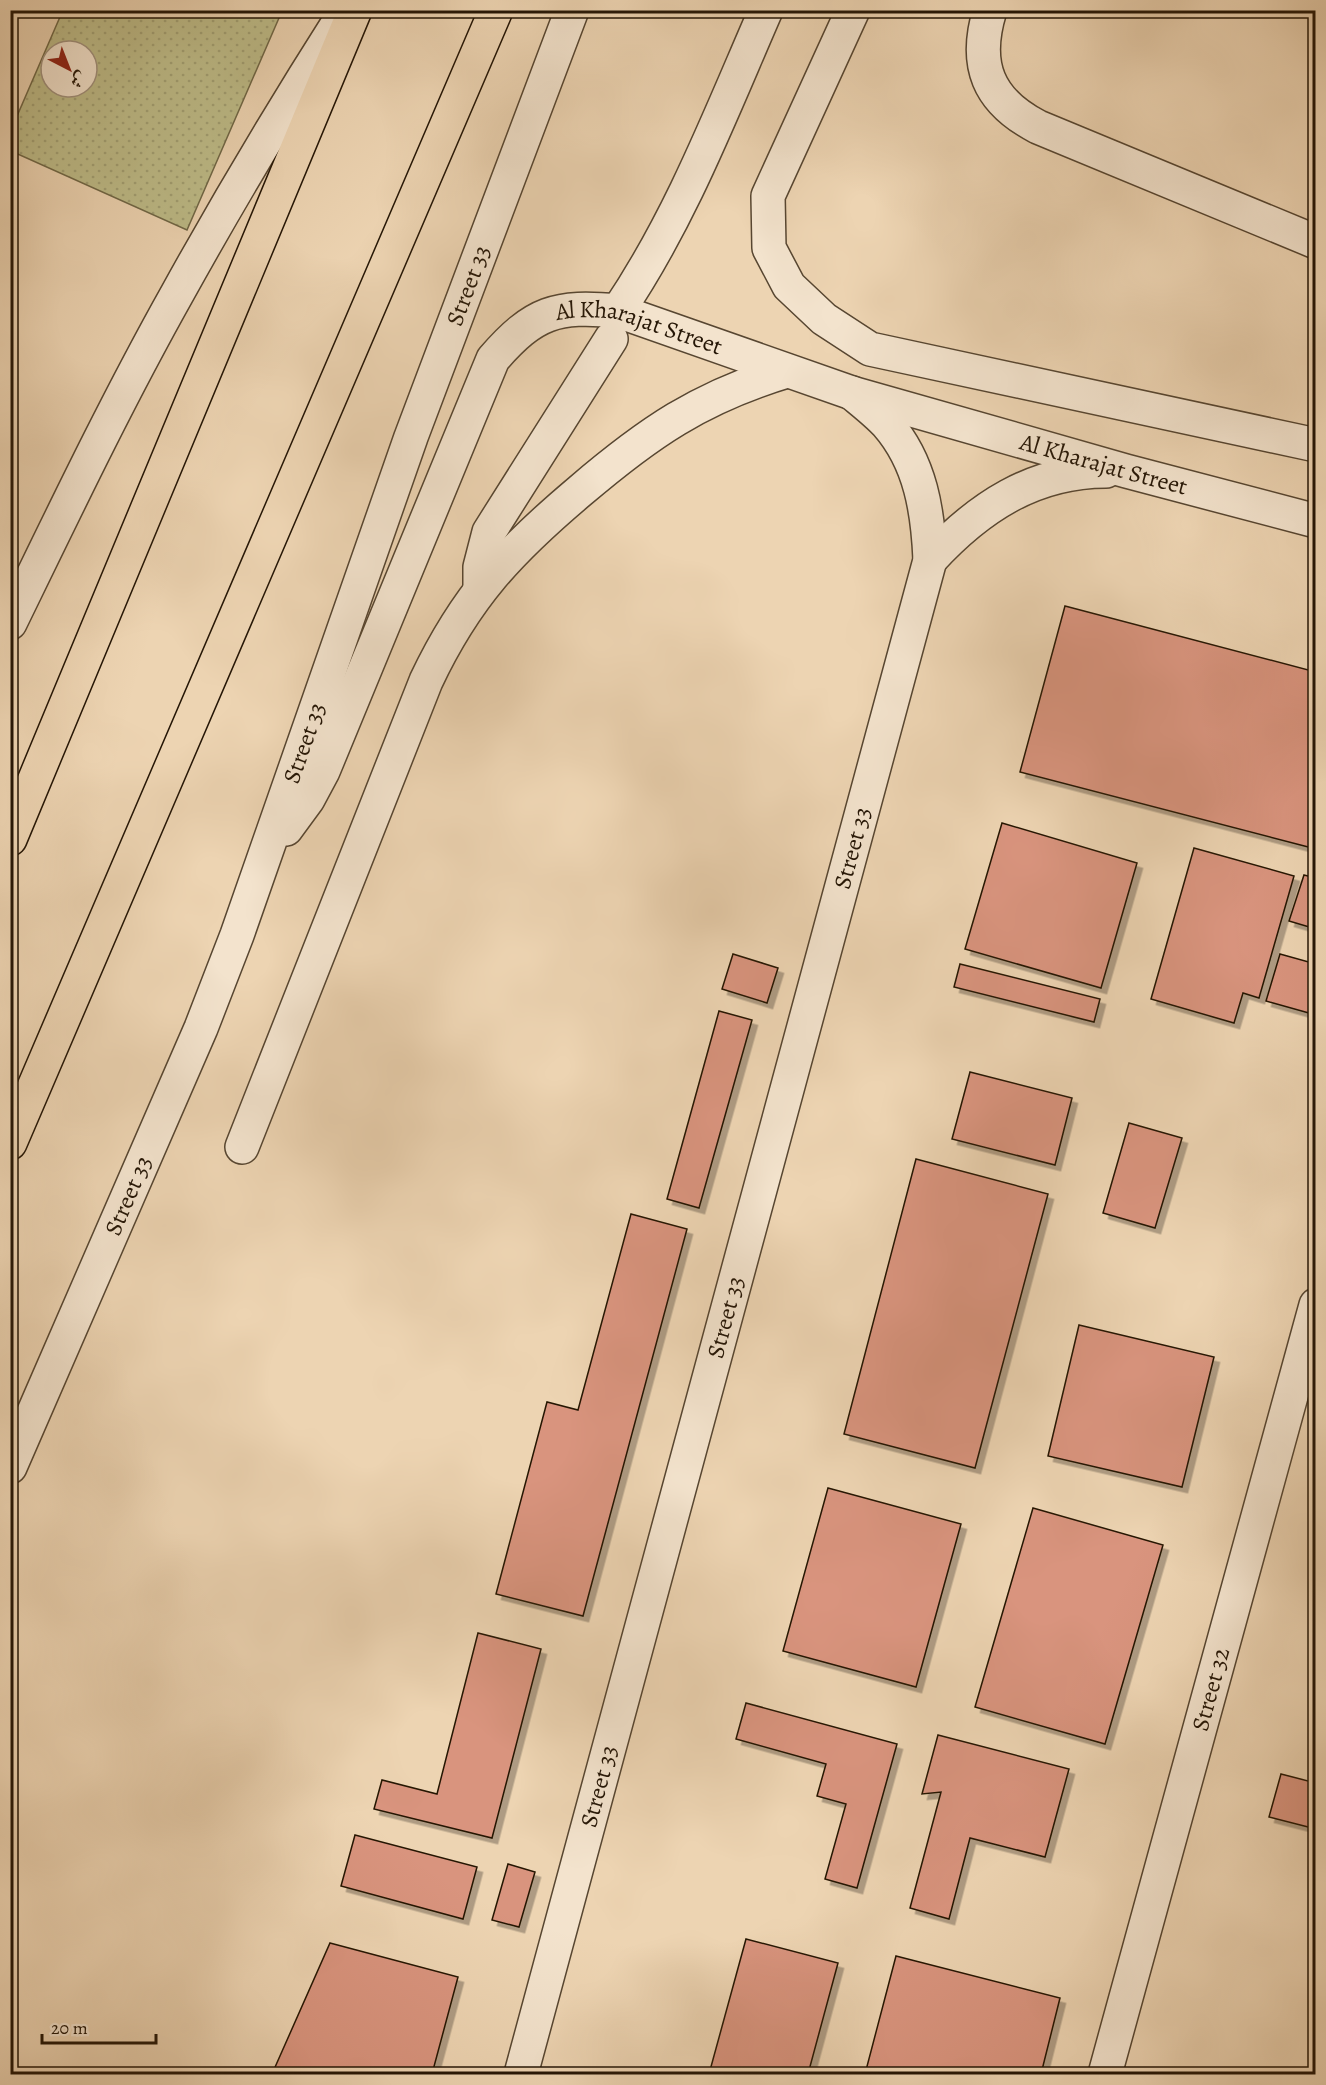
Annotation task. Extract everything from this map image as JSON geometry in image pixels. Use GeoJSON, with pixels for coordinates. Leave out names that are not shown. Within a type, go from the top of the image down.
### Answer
{"type":"FeatureCollection","features":[{"type":"Feature","properties":{"kind":"highway"},"geometry":{"type":"LineString","coordinates":[[10,838],[355,10]]}},
{"type":"Feature","properties":{"kind":"highway"},"geometry":{"type":"LineString","coordinates":[[10,1143],[496,10]]}},
{"type":"Feature","properties":{"kind":"street"},"geometry":{"type":"LineString","coordinates":[[10,623],[118,405],[176,295],[238,186],[347,10]]}},
{"type":"Feature","properties":{"kind":"street","name":"Street 33"},"geometry":{"type":"LineString","coordinates":[[10,1467],[201,1028],[268,847],[411,437],[572,10]]}},
{"type":"Feature","properties":{"kind":"street"},"geometry":{"type":"LineString","coordinates":[[480,587],[480,567],[489,532],[614,325],[673,222],[766,10]]}},
{"type":"Feature","properties":{"kind":"street"},"geometry":{"type":"LineString","coordinates":[[853,10],[768,196],[769,248],[789,286],[824,319],[870,350],[1316,445]]}},
{"type":"Feature","properties":{"kind":"street"},"geometry":{"type":"LineString","coordinates":[[990,10],[982,44],[986,71],[996,95],[1014,115],[1038,128],[1316,242]]}},
{"type":"Feature","properties":{"kind":"street","name":"Al Kharajat Street"},"geometry":{"type":"LineString","coordinates":[[268,847],[290,825],[308,799],[323,771],[493,359],[515,334],[545,316],[578,307],[614,325],[787,371],[852,393],[1126,471],[1316,521]]}},
{"type":"Feature","properties":{"kind":"street"},"geometry":{"type":"LineString","coordinates":[[242,1147],[426,681],[441,648],[480,587],[529,534],[627,450],[657,429],[719,395],[787,371]]}},
{"type":"Feature","properties":{"kind":"street","name":"Street 33"},"geometry":{"type":"LineString","coordinates":[[521,2074],[930,560],[928,512],[914,466],[888,425],[852,393]]}},
{"type":"Feature","properties":{"kind":"street","name":"Street 33"},"geometry":{"type":"LineString","coordinates":[[930,560],[956,532],[984,509],[1017,490],[1053,478],[1089,471],[1126,471]]}},
{"type":"Feature","properties":{"kind":"street","name":"Street 32"},"geometry":{"type":"LineString","coordinates":[[1105,2074],[1316,1305]]}},
{"type":"Feature","properties":{"kind":"shaded area"},"geometry":{"type":"Polygon","coordinates":[[[63,10],[282,11],[187,230],[11,151],[11,130],[39,65],[39,99],[99,99],[99,39],[50,39],[63,10]]]}},
{"type":"Feature","properties":{"kind":"building"},"geometry":{"type":"Polygon","coordinates":[[[1065,606],[1316,672],[1316,849],[1020,772],[1065,606]]]}},
{"type":"Feature","properties":{"kind":"building"},"geometry":{"type":"Polygon","coordinates":[[[1002,823],[1137,863],[1101,988],[965,949],[1002,823]]]}},
{"type":"Feature","properties":{"kind":"building"},"geometry":{"type":"Polygon","coordinates":[[[1194,848],[1294,876],[1259,998],[1243,993],[1234,1023],[1151,999],[1194,848]]]}},
{"type":"Feature","properties":{"kind":"building"},"geometry":{"type":"Polygon","coordinates":[[[1304,875],[1316,878],[1316,929],[1289,921],[1304,875]]]}},
{"type":"Feature","properties":{"kind":"building"},"geometry":{"type":"Polygon","coordinates":[[[733,954],[778,968],[767,1003],[722,989],[733,954]]]}},
{"type":"Feature","properties":{"kind":"building"},"geometry":{"type":"Polygon","coordinates":[[[1280,954],[1316,964],[1316,1015],[1266,1001],[1280,954]]]}},
{"type":"Feature","properties":{"kind":"building"},"geometry":{"type":"Polygon","coordinates":[[[960,964],[1100,999],[1094,1022],[954,987],[960,964]]]}},
{"type":"Feature","properties":{"kind":"building"},"geometry":{"type":"Polygon","coordinates":[[[719,1011],[752,1020],[699,1208],[667,1199],[719,1011]]]}},
{"type":"Feature","properties":{"kind":"building"},"geometry":{"type":"Polygon","coordinates":[[[970,1072],[1072,1098],[1055,1165],[952,1139],[970,1072]]]}},
{"type":"Feature","properties":{"kind":"building"},"geometry":{"type":"Polygon","coordinates":[[[1129,1123],[1182,1138],[1155,1228],[1103,1213],[1129,1123]]]}},
{"type":"Feature","properties":{"kind":"building"},"geometry":{"type":"Polygon","coordinates":[[[916,1159],[1048,1194],[975,1468],[844,1434],[916,1159]]]}},
{"type":"Feature","properties":{"kind":"building"},"geometry":{"type":"Polygon","coordinates":[[[631,1214],[687,1229],[583,1616],[496,1594],[547,1402],[578,1410],[631,1214]]]}},
{"type":"Feature","properties":{"kind":"building"},"geometry":{"type":"Polygon","coordinates":[[[1079,1325],[1214,1357],[1182,1487],[1048,1456],[1079,1325]]]}},
{"type":"Feature","properties":{"kind":"building"},"geometry":{"type":"Polygon","coordinates":[[[828,1488],[961,1524],[916,1687],[783,1651],[828,1488]]]}},
{"type":"Feature","properties":{"kind":"building"},"geometry":{"type":"Polygon","coordinates":[[[1033,1508],[1163,1545],[1105,1744],[975,1707],[1033,1508]]]}},
{"type":"Feature","properties":{"kind":"building"},"geometry":{"type":"Polygon","coordinates":[[[478,1633],[541,1649],[492,1838],[374,1809],[382,1780],[437,1794],[478,1633]]]}},
{"type":"Feature","properties":{"kind":"building"},"geometry":{"type":"Polygon","coordinates":[[[746,1703],[897,1744],[857,1888],[825,1879],[846,1804],[817,1796],[826,1764],[736,1739],[746,1703]]]}},
{"type":"Feature","properties":{"kind":"building"},"geometry":{"type":"Polygon","coordinates":[[[938,1735],[1069,1769],[1045,1857],[970,1838],[949,1919],[910,1908],[941,1792],[922,1794],[938,1735]]]}},
{"type":"Feature","properties":{"kind":"building"},"geometry":{"type":"Polygon","coordinates":[[[1281,1774],[1316,1783],[1316,1829],[1269,1817],[1281,1774]]]}},
{"type":"Feature","properties":{"kind":"building"},"geometry":{"type":"Polygon","coordinates":[[[355,1835],[477,1867],[463,1919],[341,1886],[355,1835]]]}},
{"type":"Feature","properties":{"kind":"building"},"geometry":{"type":"Polygon","coordinates":[[[508,1864],[535,1872],[519,1927],[492,1920],[508,1864]]]}},
{"type":"Feature","properties":{"kind":"building"},"geometry":{"type":"Polygon","coordinates":[[[746,1939],[838,1963],[808,2074],[709,2074],[746,1939]]]}},
{"type":"Feature","properties":{"kind":"building"},"geometry":{"type":"Polygon","coordinates":[[[330,1943],[458,1977],[432,2074],[272,2074],[330,1943]]]}},
{"type":"Feature","properties":{"kind":"building"},"geometry":{"type":"Polygon","coordinates":[[[896,1956],[1060,1998],[1041,2074],[865,2074],[896,1956]]]}}]}
